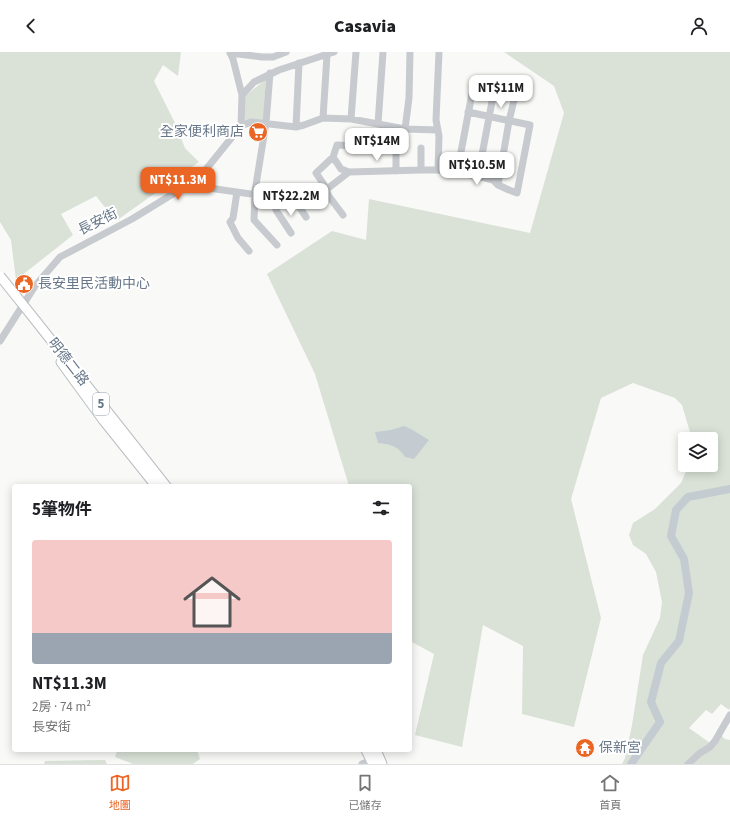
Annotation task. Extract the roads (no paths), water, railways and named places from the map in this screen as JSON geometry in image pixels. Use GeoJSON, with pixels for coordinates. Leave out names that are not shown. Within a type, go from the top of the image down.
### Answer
{"type":"FeatureCollection","features":[{"type":"Feature","properties":{"kind":"main road","name":"明德二路"},"geometry":{"type":"LineString","coordinates":[[0,276],[104,421],[154,484]]}},
{"type":"Feature","properties":{"kind":"main road","name":"明德二路"},"geometry":{"type":"LineString","coordinates":[[0,285],[34,322],[164,484]]}},
{"type":"Feature","properties":{"kind":"main road"},"geometry":{"type":"LineString","coordinates":[[366,752],[368,763]]}},
{"type":"Feature","properties":{"kind":"main road"},"geometry":{"type":"LineString","coordinates":[[377,752],[382,764]]}},
{"type":"Feature","properties":{"kind":"street"},"geometry":{"type":"LineString","coordinates":[[230,52],[262,57],[273,57],[286,52]]}},
{"type":"Feature","properties":{"kind":"street"},"geometry":{"type":"LineString","coordinates":[[230,52],[242,95],[241,126],[251,122],[296,127],[323,118],[351,120],[405,128],[438,130]]}},
{"type":"Feature","properties":{"kind":"street"},"geometry":{"type":"LineString","coordinates":[[242,95],[254,82],[270,73],[322,54],[334,52]]}},
{"type":"Feature","properties":{"kind":"street"},"geometry":{"type":"LineString","coordinates":[[351,120],[356,52]]}},
{"type":"Feature","properties":{"kind":"street"},"geometry":{"type":"LineString","coordinates":[[378,124],[383,52]]}},
{"type":"Feature","properties":{"kind":"street"},"geometry":{"type":"LineString","coordinates":[[405,128],[410,52]]}},
{"type":"Feature","properties":{"kind":"street"},"geometry":{"type":"LineString","coordinates":[[438,170],[438,130],[436,120],[439,52]]}},
{"type":"Feature","properties":{"kind":"street"},"geometry":{"type":"LineString","coordinates":[[322,54],[323,118]]}},
{"type":"Feature","properties":{"kind":"street"},"geometry":{"type":"LineString","coordinates":[[296,127],[299,63]]}},
{"type":"Feature","properties":{"kind":"street"},"geometry":{"type":"LineString","coordinates":[[270,73],[266,123],[255,195],[254,220],[277,245]]}},
{"type":"Feature","properties":{"kind":"street"},"geometry":{"type":"LineString","coordinates":[[457,173],[474,83]]}},
{"type":"Feature","properties":{"kind":"street"},"geometry":{"type":"LineString","coordinates":[[478,176],[494,91]]}},
{"type":"Feature","properties":{"kind":"street"},"geometry":{"type":"LineString","coordinates":[[498,185],[515,96]]}},
{"type":"Feature","properties":{"kind":"street"},"geometry":{"type":"LineString","coordinates":[[333,157],[341,169],[348,172],[438,170],[478,176],[493,180],[498,185],[517,193],[530,125],[490,115],[468,112]]}},
{"type":"Feature","properties":{"kind":"street","name":"長安街"},"geometry":{"type":"LineString","coordinates":[[0,341],[35,286],[60,257],[132,219],[199,178],[241,126]]}},
{"type":"Feature","properties":{"kind":"street"},"geometry":{"type":"LineString","coordinates":[[343,215],[328,195],[327,189],[316,173],[333,157],[337,145],[378,146]]}},
{"type":"Feature","properties":{"kind":"street"},"geometry":{"type":"LineString","coordinates":[[396,148],[396,171]]}},
{"type":"Feature","properties":{"kind":"street"},"geometry":{"type":"LineString","coordinates":[[421,148],[421,170]]}},
{"type":"Feature","properties":{"kind":"street"},"geometry":{"type":"LineString","coordinates":[[327,189],[348,172]]}},
{"type":"Feature","properties":{"kind":"street"},"geometry":{"type":"LineString","coordinates":[[188,185],[272,197],[282,200],[289,198],[294,199],[306,217]]}},
{"type":"Feature","properties":{"kind":"street"},"geometry":{"type":"LineString","coordinates":[[237,192],[233,218],[230,222],[238,238],[249,251]]}},
{"type":"Feature","properties":{"kind":"street"},"geometry":{"type":"LineString","coordinates":[[282,200],[276,210],[291,233]]}},
{"type":"Feature","properties":{"kind":"street"},"geometry":{"type":"LineString","coordinates":[[688,764],[700,753],[710,747],[730,715]]}},
{"type":"Feature","properties":{"kind":"waterway"},"geometry":{"type":"LineString","coordinates":[[631,764],[660,722],[651,702],[661,663],[679,641],[689,593],[684,559],[671,536],[676,510],[688,497],[730,489]]}},
{"type":"Feature","properties":{"kind":"place","name":"全家便利商店"},"geometry":{"type":"Point","coordinates":[258,132]}},
{"type":"Feature","properties":{"kind":"place","name":"長安里民活動中心"},"geometry":{"type":"Point","coordinates":[24,284]}},
{"type":"Feature","properties":{"kind":"place","name":"保新宮"},"geometry":{"type":"Point","coordinates":[585,748]}}]}
